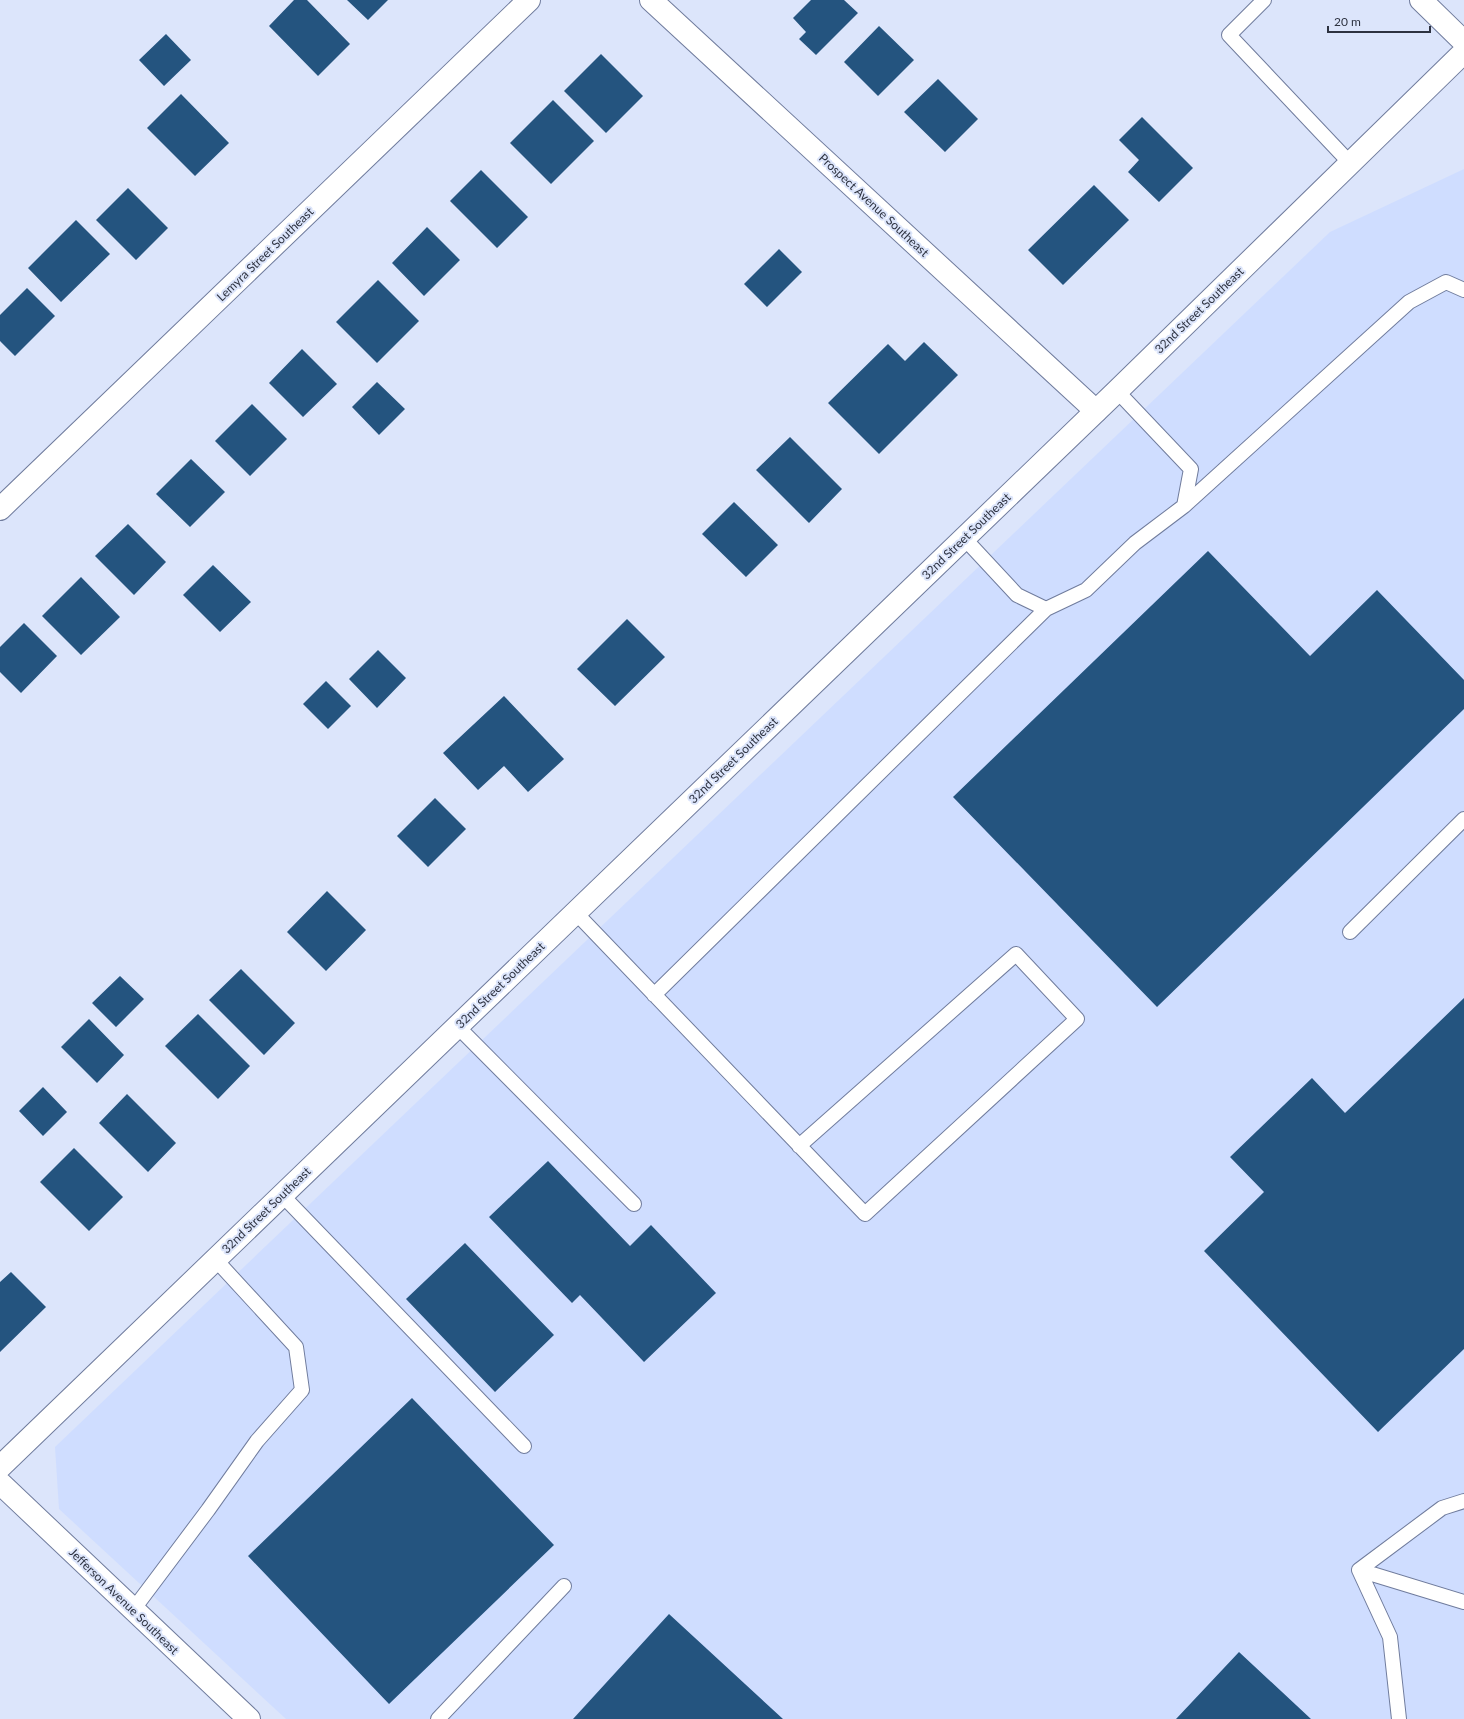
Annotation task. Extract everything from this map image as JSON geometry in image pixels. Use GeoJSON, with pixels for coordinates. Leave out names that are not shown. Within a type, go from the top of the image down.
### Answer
{"type":"FeatureCollection","features":[{"type":"Feature","properties":{"kind":"street","name":"Lemyra Street Southeast"},"geometry":{"type":"LineString","coordinates":[[0,509],[529,0]]}},
{"type":"Feature","properties":{"kind":"street","name":"Prospect Avenue Southeast"},"geometry":{"type":"LineString","coordinates":[[651,0],[1096,411]]}},
{"type":"Feature","properties":{"kind":"street"},"geometry":{"type":"LineString","coordinates":[[1421,0],[1464,42]]}},
{"type":"Feature","properties":{"kind":"street","name":"32nd Street Southeast"},"geometry":{"type":"LineString","coordinates":[[0,1467],[1117,391],[1464,52]]}},
{"type":"Feature","properties":{"kind":"street","name":"Jefferson Avenue Southeast"},"geometry":{"type":"LineString","coordinates":[[0,1483],[249,1719]]}},
{"type":"Feature","properties":{"kind":"lane"},"geometry":{"type":"LineString","coordinates":[[1264,0],[1229,35],[1350,163]]}},
{"type":"Feature","properties":{"kind":"lane"},"geometry":{"type":"LineString","coordinates":[[654,995],[1046,609],[1086,590],[1135,544],[1184,506],[1410,302],[1446,282],[1464,290]]}},
{"type":"Feature","properties":{"kind":"lane"},"geometry":{"type":"LineString","coordinates":[[1117,391],[1191,469],[1184,506]]}},
{"type":"Feature","properties":{"kind":"lane"},"geometry":{"type":"LineString","coordinates":[[964,538],[1017,595],[1046,609]]}},
{"type":"Feature","properties":{"kind":"lane"},"geometry":{"type":"LineString","coordinates":[[1350,932],[1464,819]]}},
{"type":"Feature","properties":{"kind":"lane"},"geometry":{"type":"LineString","coordinates":[[575,912],[654,995],[799,1146],[865,1214],[1077,1019],[1016,954],[799,1146]]}},
{"type":"Feature","properties":{"kind":"lane"},"geometry":{"type":"LineString","coordinates":[[457,1026],[634,1204]]}},
{"type":"Feature","properties":{"kind":"lane"},"geometry":{"type":"LineString","coordinates":[[282,1195],[524,1446]]}},
{"type":"Feature","properties":{"kind":"lane"},"geometry":{"type":"LineString","coordinates":[[134,1610],[257,1441],[302,1390],[296,1347],[215,1259]]}},
{"type":"Feature","properties":{"kind":"lane"},"geometry":{"type":"LineString","coordinates":[[1359,1570],[1442,1508],[1464,1501]]}},
{"type":"Feature","properties":{"kind":"lane"},"geometry":{"type":"LineString","coordinates":[[1359,1570],[1464,1602]]}},
{"type":"Feature","properties":{"kind":"lane"},"geometry":{"type":"LineString","coordinates":[[1359,1570],[1390,1637],[1399,1719]]}},
{"type":"Feature","properties":{"kind":"lane"},"geometry":{"type":"LineString","coordinates":[[438,1719],[564,1586]]}},
{"type":"Feature","properties":{"kind":"shaded area"},"geometry":{"type":"Polygon","coordinates":[[[1464,169],[1464,1719],[286,1719],[59,1509],[55,1447],[1330,232],[1464,169]]]}},
{"type":"Feature","properties":{"kind":"building"},"geometry":{"type":"Polygon","coordinates":[[[294,0],[307,0],[350,44],[318,76],[269,26],[294,0]]]}},
{"type":"Feature","properties":{"kind":"building"},"geometry":{"type":"Polygon","coordinates":[[[347,0],[388,0],[368,20],[347,0]]]}},
{"type":"Feature","properties":{"kind":"building"},"geometry":{"type":"Polygon","coordinates":[[[811,0],[844,0],[858,13],[816,55],[799,39],[806,32],[793,18],[811,0]]]}},
{"type":"Feature","properties":{"kind":"building"},"geometry":{"type":"Polygon","coordinates":[[[879,26],[914,60],[878,96],[844,62],[879,26]]]}},
{"type":"Feature","properties":{"kind":"building"},"geometry":{"type":"Polygon","coordinates":[[[166,34],[191,60],[164,86],[139,60],[166,34]]]}},
{"type":"Feature","properties":{"kind":"building"},"geometry":{"type":"Polygon","coordinates":[[[601,54],[643,96],[606,133],[564,91],[601,54]]]}},
{"type":"Feature","properties":{"kind":"building"},"geometry":{"type":"Polygon","coordinates":[[[938,79],[978,119],[945,152],[904,112],[938,79]]]}},
{"type":"Feature","properties":{"kind":"building"},"geometry":{"type":"Polygon","coordinates":[[[181,94],[229,143],[195,176],[147,128],[181,94]]]}},
{"type":"Feature","properties":{"kind":"building"},"geometry":{"type":"Polygon","coordinates":[[[553,100],[594,141],[551,184],[510,143],[553,100]]]}},
{"type":"Feature","properties":{"kind":"building"},"geometry":{"type":"Polygon","coordinates":[[[1142,117],[1193,168],[1159,202],[1128,172],[1139,160],[1119,140],[1142,117]]]}},
{"type":"Feature","properties":{"kind":"building"},"geometry":{"type":"Polygon","coordinates":[[[481,170],[528,217],[497,248],[450,201],[481,170]]]}},
{"type":"Feature","properties":{"kind":"building"},"geometry":{"type":"Polygon","coordinates":[[[1094,185],[1129,220],[1063,285],[1028,250],[1094,185]]]}},
{"type":"Feature","properties":{"kind":"building"},"geometry":{"type":"Polygon","coordinates":[[[128,188],[168,228],[136,260],[96,220],[128,188]]]}},
{"type":"Feature","properties":{"kind":"building"},"geometry":{"type":"Polygon","coordinates":[[[76,220],[110,254],[61,302],[28,268],[76,220]]]}},
{"type":"Feature","properties":{"kind":"building"},"geometry":{"type":"Polygon","coordinates":[[[427,227],[460,260],[424,296],[392,263],[427,227]]]}},
{"type":"Feature","properties":{"kind":"building"},"geometry":{"type":"Polygon","coordinates":[[[779,249],[802,272],[767,307],[744,284],[779,249]]]}},
{"type":"Feature","properties":{"kind":"building"},"geometry":{"type":"Polygon","coordinates":[[[378,280],[419,321],[377,363],[336,322],[378,280]]]}},
{"type":"Feature","properties":{"kind":"building"},"geometry":{"type":"Polygon","coordinates":[[[27,288],[55,316],[15,356],[0,341],[0,315],[27,288]]]}},
{"type":"Feature","properties":{"kind":"building"},"geometry":{"type":"Polygon","coordinates":[[[924,342],[958,375],[879,454],[828,403],[888,344],[905,361],[924,342]]]}},
{"type":"Feature","properties":{"kind":"building"},"geometry":{"type":"Polygon","coordinates":[[[302,349],[337,384],[303,417],[269,383],[302,349]]]}},
{"type":"Feature","properties":{"kind":"building"},"geometry":{"type":"Polygon","coordinates":[[[377,382],[405,409],[379,435],[352,407],[377,382]]]}},
{"type":"Feature","properties":{"kind":"building"},"geometry":{"type":"Polygon","coordinates":[[[252,404],[287,439],[250,476],[215,441],[252,404]]]}},
{"type":"Feature","properties":{"kind":"building"},"geometry":{"type":"Polygon","coordinates":[[[790,437],[842,489],[809,523],[756,470],[790,437]]]}},
{"type":"Feature","properties":{"kind":"building"},"geometry":{"type":"Polygon","coordinates":[[[191,459],[225,492],[190,527],[156,494],[191,459]]]}},
{"type":"Feature","properties":{"kind":"building"},"geometry":{"type":"Polygon","coordinates":[[[734,502],[778,545],[746,577],[702,534],[734,502]]]}},
{"type":"Feature","properties":{"kind":"building"},"geometry":{"type":"Polygon","coordinates":[[[128,524],[166,562],[134,595],[95,556],[128,524]]]}},
{"type":"Feature","properties":{"kind":"building"},"geometry":{"type":"Polygon","coordinates":[[[1208,551],[1310,656],[1377,590],[1464,680],[1464,709],[1157,1007],[953,797],[1208,551]]]}},
{"type":"Feature","properties":{"kind":"building"},"geometry":{"type":"Polygon","coordinates":[[[213,565],[251,602],[220,632],[183,595],[213,565]]]}},
{"type":"Feature","properties":{"kind":"building"},"geometry":{"type":"Polygon","coordinates":[[[81,577],[120,617],[81,655],[42,616],[81,577]]]}},
{"type":"Feature","properties":{"kind":"building"},"geometry":{"type":"Polygon","coordinates":[[[627,619],[665,657],[615,706],[577,669],[627,619]]]}},
{"type":"Feature","properties":{"kind":"building"},"geometry":{"type":"Polygon","coordinates":[[[24,623],[57,656],[21,693],[0,672],[0,647],[24,623]]]}},
{"type":"Feature","properties":{"kind":"building"},"geometry":{"type":"Polygon","coordinates":[[[378,650],[406,678],[377,708],[349,679],[378,650]]]}},
{"type":"Feature","properties":{"kind":"building"},"geometry":{"type":"Polygon","coordinates":[[[326,681],[351,706],[328,729],[303,704],[326,681]]]}},
{"type":"Feature","properties":{"kind":"building"},"geometry":{"type":"Polygon","coordinates":[[[504,696],[564,759],[528,792],[504,766],[478,790],[443,753],[504,696]]]}},
{"type":"Feature","properties":{"kind":"building"},"geometry":{"type":"Polygon","coordinates":[[[435,798],[466,829],[428,867],[397,836],[435,798]]]}},
{"type":"Feature","properties":{"kind":"building"},"geometry":{"type":"Polygon","coordinates":[[[327,891],[366,930],[326,971],[287,932],[327,891]]]}},
{"type":"Feature","properties":{"kind":"building"},"geometry":{"type":"Polygon","coordinates":[[[241,969],[295,1023],[264,1055],[209,1000],[241,969]]]}},
{"type":"Feature","properties":{"kind":"building"},"geometry":{"type":"Polygon","coordinates":[[[120,976],[144,999],[116,1027],[92,1003],[120,976]]]}},
{"type":"Feature","properties":{"kind":"building"},"geometry":{"type":"Polygon","coordinates":[[[1464,998],[1464,1349],[1378,1432],[1204,1251],[1264,1192],[1230,1157],[1312,1078],[1345,1113],[1464,998]]]}},
{"type":"Feature","properties":{"kind":"building"},"geometry":{"type":"Polygon","coordinates":[[[198,1014],[250,1066],[218,1099],[165,1046],[198,1014]]]}},
{"type":"Feature","properties":{"kind":"building"},"geometry":{"type":"Polygon","coordinates":[[[89,1019],[124,1055],[97,1083],[61,1047],[89,1019]]]}},
{"type":"Feature","properties":{"kind":"building"},"geometry":{"type":"Polygon","coordinates":[[[43,1087],[67,1112],[43,1136],[19,1111],[43,1087]]]}},
{"type":"Feature","properties":{"kind":"building"},"geometry":{"type":"Polygon","coordinates":[[[127,1094],[176,1143],[148,1172],[99,1123],[127,1094]]]}},
{"type":"Feature","properties":{"kind":"building"},"geometry":{"type":"Polygon","coordinates":[[[74,1148],[123,1197],[89,1231],[40,1182],[74,1148]]]}},
{"type":"Feature","properties":{"kind":"building"},"geometry":{"type":"Polygon","coordinates":[[[548,1161],[630,1246],[651,1225],[716,1293],[644,1362],[580,1295],[572,1303],[489,1217],[548,1161]]]}},
{"type":"Feature","properties":{"kind":"building"},"geometry":{"type":"Polygon","coordinates":[[[465,1243],[554,1335],[495,1392],[406,1299],[465,1243]]]}},
{"type":"Feature","properties":{"kind":"building"},"geometry":{"type":"Polygon","coordinates":[[[11,1272],[46,1307],[0,1352],[0,1282],[11,1272]]]}},
{"type":"Feature","properties":{"kind":"building"},"geometry":{"type":"Polygon","coordinates":[[[412,1398],[554,1545],[389,1704],[248,1556],[412,1398]]]}},
{"type":"Feature","properties":{"kind":"building"},"geometry":{"type":"Polygon","coordinates":[[[669,1614],[783,1719],[573,1719],[669,1614]]]}},
{"type":"Feature","properties":{"kind":"building"},"geometry":{"type":"Polygon","coordinates":[[[1239,1652],[1311,1719],[1176,1719],[1239,1652]]]}}]}
